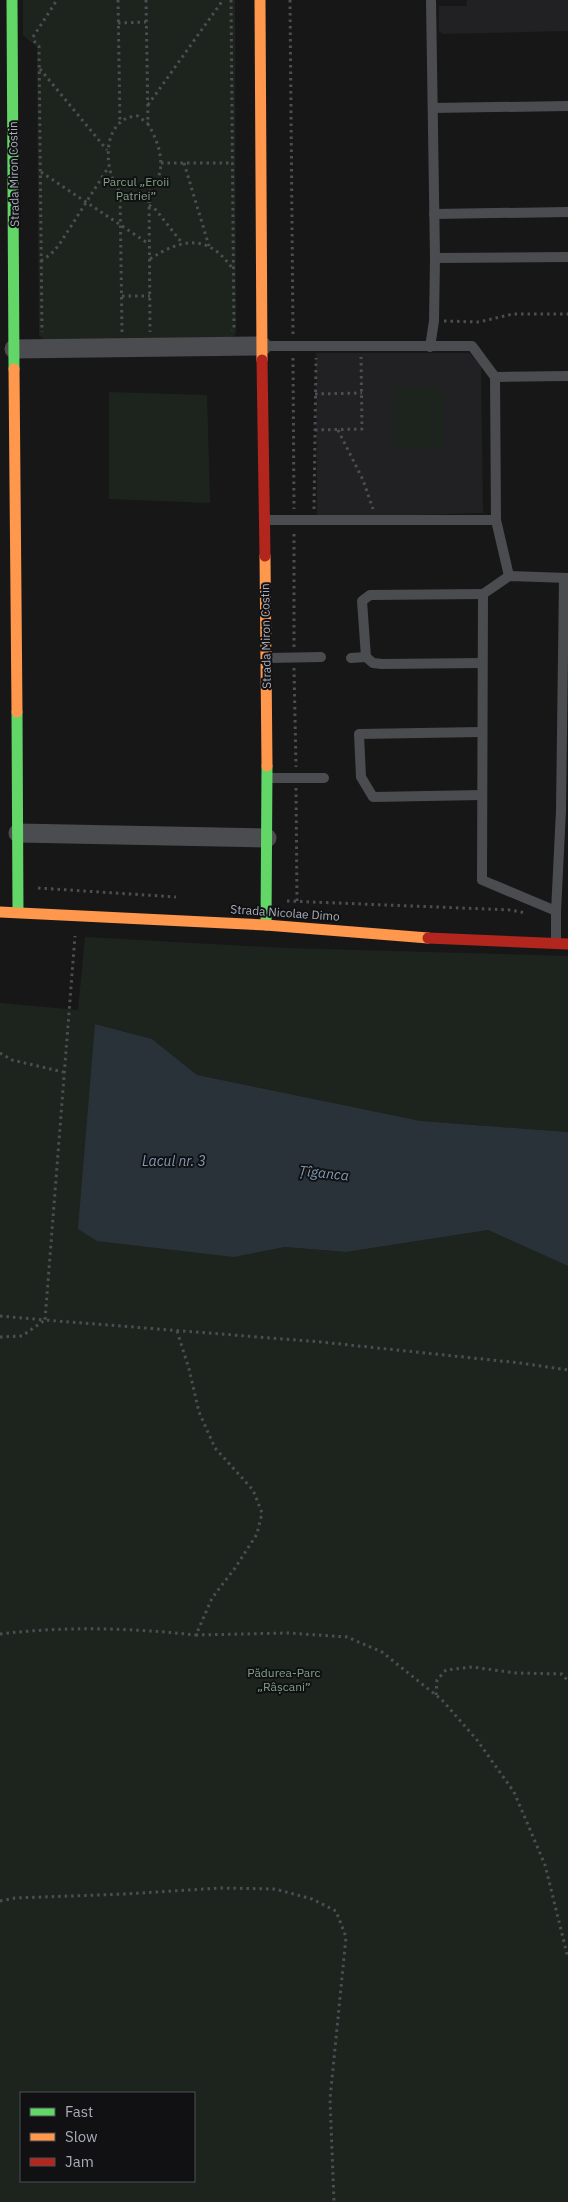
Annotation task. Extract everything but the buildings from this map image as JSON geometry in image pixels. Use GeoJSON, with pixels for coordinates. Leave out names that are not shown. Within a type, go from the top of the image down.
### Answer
{"type":"FeatureCollection","features":[{"type":"Feature","properties":{"kind":"street","name":"Strada Miron Costin"},"geometry":{"type":"LineString","coordinates":[[12,0],[15,313],[11,448],[11,561],[14,784],[18,833],[18,912]]}},
{"type":"Feature","properties":{"kind":"street","name":"Strada Miron Costin"},"geometry":{"type":"LineString","coordinates":[[260,0],[264,520],[268,658],[266,925]]}},
{"type":"Feature","properties":{"kind":"street"},"geometry":{"type":"LineString","coordinates":[[14,349],[262,346]]}},
{"type":"Feature","properties":{"kind":"street"},"geometry":{"type":"LineString","coordinates":[[18,833],[267,838]]}},
{"type":"Feature","properties":{"kind":"street","name":"Strada Nicolae Dimo"},"geometry":{"type":"LineString","coordinates":[[0,912],[266,925],[416,937],[562,944]]}},
{"type":"Feature","properties":{"kind":"lane"},"geometry":{"type":"LineString","coordinates":[[430,347],[434,321],[435,258],[431,0]]}},
{"type":"Feature","properties":{"kind":"lane"},"geometry":{"type":"LineString","coordinates":[[0,43],[12,43]]}},
{"type":"Feature","properties":{"kind":"lane"},"geometry":{"type":"LineString","coordinates":[[433,108],[568,106]]}},
{"type":"Feature","properties":{"kind":"lane"},"geometry":{"type":"LineString","coordinates":[[0,175],[14,177]]}},
{"type":"Feature","properties":{"kind":"lane"},"geometry":{"type":"LineString","coordinates":[[434,214],[568,212]]}},
{"type":"Feature","properties":{"kind":"lane"},"geometry":{"type":"LineString","coordinates":[[435,258],[568,257]]}},
{"type":"Feature","properties":{"kind":"lane"},"geometry":{"type":"LineString","coordinates":[[0,306],[15,313]]}},
{"type":"Feature","properties":{"kind":"lane"},"geometry":{"type":"LineString","coordinates":[[262,346],[293,348],[472,346],[495,378],[496,520],[509,576]]}},
{"type":"Feature","properties":{"kind":"lane"},"geometry":{"type":"LineString","coordinates":[[495,378],[568,376]]}},
{"type":"Feature","properties":{"kind":"lane"},"geometry":{"type":"LineString","coordinates":[[264,520],[496,520]]}},
{"type":"Feature","properties":{"kind":"lane"},"geometry":{"type":"LineString","coordinates":[[366,657],[362,601],[365,596],[483,594],[509,576],[566,578],[565,811],[556,911],[562,944]]}},
{"type":"Feature","properties":{"kind":"lane"},"geometry":{"type":"LineString","coordinates":[[483,594],[482,880],[556,911]]}},
{"type":"Feature","properties":{"kind":"lane"},"geometry":{"type":"LineString","coordinates":[[351,658],[366,657],[373,663],[382,664],[482,663]]}},
{"type":"Feature","properties":{"kind":"lane"},"geometry":{"type":"LineString","coordinates":[[268,658],[321,658]]}},
{"type":"Feature","properties":{"kind":"lane"},"geometry":{"type":"LineString","coordinates":[[482,732],[359,734],[356,778],[372,797],[482,794]]}},
{"type":"Feature","properties":{"kind":"lane"},"geometry":{"type":"LineString","coordinates":[[268,778],[324,778]]}},
{"type":"Feature","properties":{"kind":"path"},"geometry":{"type":"LineString","coordinates":[[32,39],[57,0]]}},
{"type":"Feature","properties":{"kind":"path"},"geometry":{"type":"LineString","coordinates":[[118,0],[120,124]]}},
{"type":"Feature","properties":{"kind":"path"},"geometry":{"type":"LineString","coordinates":[[146,0],[148,124]]}},
{"type":"Feature","properties":{"kind":"path"},"geometry":{"type":"LineString","coordinates":[[148,106],[223,0]]}},
{"type":"Feature","properties":{"kind":"path"},"geometry":{"type":"LineString","coordinates":[[225,336],[234,329],[231,0]]}},
{"type":"Feature","properties":{"kind":"path"},"geometry":{"type":"LineString","coordinates":[[290,0],[297,901]]}},
{"type":"Feature","properties":{"kind":"path"},"geometry":{"type":"LineString","coordinates":[[118,23],[146,22]]}},
{"type":"Feature","properties":{"kind":"path"},"geometry":{"type":"LineString","coordinates":[[26,34],[39,46],[41,330],[46,337]]}},
{"type":"Feature","properties":{"kind":"path"},"geometry":{"type":"LineString","coordinates":[[39,69],[107,150]]}},
{"type":"Feature","properties":{"kind":"path"},"geometry":{"type":"LineString","coordinates":[[131,116],[138,116],[148,124],[157,142],[161,163],[157,182],[148,193],[133,201],[128,200],[120,193],[108,168],[107,150],[113,134],[120,124],[131,116]]}},
{"type":"Feature","properties":{"kind":"path"},"geometry":{"type":"LineString","coordinates":[[161,163],[233,163]]}},
{"type":"Feature","properties":{"kind":"path"},"geometry":{"type":"LineString","coordinates":[[184,163],[210,246]]}},
{"type":"Feature","properties":{"kind":"path"},"geometry":{"type":"LineString","coordinates":[[41,261],[57,248],[108,168]]}},
{"type":"Feature","properties":{"kind":"path"},"geometry":{"type":"LineString","coordinates":[[40,171],[149,244]]}},
{"type":"Feature","properties":{"kind":"path"},"geometry":{"type":"LineString","coordinates":[[120,193],[122,338]]}},
{"type":"Feature","properties":{"kind":"path"},"geometry":{"type":"LineString","coordinates":[[148,193],[150,337]]}},
{"type":"Feature","properties":{"kind":"path"},"geometry":{"type":"LineString","coordinates":[[149,205],[156,210],[182,243]]}},
{"type":"Feature","properties":{"kind":"path"},"geometry":{"type":"LineString","coordinates":[[150,259],[163,250],[182,243],[197,242],[210,246],[234,270]]}},
{"type":"Feature","properties":{"kind":"path"},"geometry":{"type":"LineString","coordinates":[[122,296],[150,296]]}},
{"type":"Feature","properties":{"kind":"path"},"geometry":{"type":"LineString","coordinates":[[434,321],[479,322],[513,314],[568,314]]}},
{"type":"Feature","properties":{"kind":"path"},"geometry":{"type":"LineString","coordinates":[[314,521],[316,347]]}},
{"type":"Feature","properties":{"kind":"path"},"geometry":{"type":"LineString","coordinates":[[315,430],[362,429],[361,347]]}},
{"type":"Feature","properties":{"kind":"path"},"geometry":{"type":"LineString","coordinates":[[315,394],[362,393]]}},
{"type":"Feature","properties":{"kind":"path"},"geometry":{"type":"LineString","coordinates":[[338,430],[363,480],[376,520]]}},
{"type":"Feature","properties":{"kind":"path"},"geometry":{"type":"LineString","coordinates":[[19,887],[180,898]]}},
{"type":"Feature","properties":{"kind":"path"},"geometry":{"type":"LineString","coordinates":[[267,901],[502,910],[529,914]]}},
{"type":"Feature","properties":{"kind":"path"},"geometry":{"type":"LineString","coordinates":[[45,1320],[74,951]]}},
{"type":"Feature","properties":{"kind":"path"},"geometry":{"type":"LineString","coordinates":[[0,1053],[12,1060],[64,1072]]}},
{"type":"Feature","properties":{"kind":"path"},"geometry":{"type":"LineString","coordinates":[[0,1316],[177,1332],[321,1342],[520,1363],[568,1370]]}},
{"type":"Feature","properties":{"kind":"path"},"geometry":{"type":"LineString","coordinates":[[0,1337],[22,1336],[45,1320]]}},
{"type":"Feature","properties":{"kind":"path"},"geometry":{"type":"LineString","coordinates":[[177,1332],[189,1369],[199,1412],[215,1448],[253,1490],[262,1513],[257,1534],[235,1568],[212,1598],[196,1635]]}},
{"type":"Feature","properties":{"kind":"path"},"geometry":{"type":"LineString","coordinates":[[0,1634],[90,1627],[146,1629],[196,1635],[288,1633],[347,1637],[382,1652],[436,1696],[477,1740],[514,1792],[545,1865],[568,1958]]}},
{"type":"Feature","properties":{"kind":"path"},"geometry":{"type":"LineString","coordinates":[[436,1696],[438,1680],[446,1670],[454,1669],[472,1667],[516,1673],[562,1674],[568,1681]]}},
{"type":"Feature","properties":{"kind":"path"},"geometry":{"type":"LineString","coordinates":[[0,1900],[220,1888],[275,1889],[312,1899],[336,1911],[346,1937],[330,2099],[334,2202]]}},
{"type":"Feature","properties":{"kind":"shaded area"},"geometry":{"type":"Polygon","coordinates":[[[467,0],[568,0],[568,31],[443,34],[439,31],[439,6],[466,6],[467,0]]]}},
{"type":"Feature","properties":{"kind":"shaded area"},"geometry":{"type":"Polygon","coordinates":[[[316,353],[469,353],[481,366],[483,513],[317,518],[316,353]]]}},
{"type":"Feature","properties":{"kind":"green space","name":"Parcul „Eroii Patriei”"},"geometry":{"type":"Polygon","coordinates":[[[23,0],[235,0],[236,332],[234,337],[44,340],[39,335],[37,47],[23,35],[23,0]]]}},
{"type":"Feature","properties":{"kind":"green space"},"geometry":{"type":"Polygon","coordinates":[[[443,387],[443,448],[394,448],[394,389],[443,387]]]}},
{"type":"Feature","properties":{"kind":"green space"},"geometry":{"type":"Polygon","coordinates":[[[109,392],[207,395],[210,503],[109,499],[109,392]]]}},
{"type":"Feature","properties":{"kind":"green space","name":"Pădurea-Parc „Râșcani”"},"geometry":{"type":"Polygon","coordinates":[[[85,937],[284,948],[568,956],[568,1132],[421,1121],[197,1075],[152,1039],[95,1024],[234,1257],[285,1247],[346,1252],[488,1230],[568,1266],[568,2202],[0,2202],[0,1003],[78,1010],[85,937]]]}},
{"type":"Feature","properties":{"kind":"water","name":"Lacul nr. 3"},"geometry":{"type":"Polygon","coordinates":[[[95,1024],[152,1039],[197,1075],[421,1121],[568,1132],[568,1266],[488,1230],[346,1252],[285,1247],[234,1257],[97,1241],[78,1229],[95,1024]]]}},
{"type":"Feature","properties":{"kind":"traffic: fast"},"geometry":{"type":"LineString","coordinates":[[12,0],[14,369]]}},
{"type":"Feature","properties":{"kind":"traffic: fast"},"geometry":{"type":"LineString","coordinates":[[17,712],[18,912]]}},
{"type":"Feature","properties":{"kind":"traffic: fast"},"geometry":{"type":"LineString","coordinates":[[266,925],[267,766]]}},
{"type":"Feature","properties":{"kind":"traffic: slow"},"geometry":{"type":"LineString","coordinates":[[260,0],[262,360]]}},
{"type":"Feature","properties":{"kind":"traffic: slow"},"geometry":{"type":"LineString","coordinates":[[14,369],[17,712]]}},
{"type":"Feature","properties":{"kind":"traffic: slow"},"geometry":{"type":"LineString","coordinates":[[265,556],[267,766]]}},
{"type":"Feature","properties":{"kind":"traffic: slow"},"geometry":{"type":"LineString","coordinates":[[0,912],[266,925],[428,938]]}},
{"type":"Feature","properties":{"kind":"traffic: jam"},"geometry":{"type":"LineString","coordinates":[[262,360],[265,556]]}},
{"type":"Feature","properties":{"kind":"traffic: jam"},"geometry":{"type":"LineString","coordinates":[[428,938],[568,944]]}},
{"type":"Feature","properties":{"kind":"water label","name":"Țîganca"},"geometry":{"type":"Point","coordinates":[324,1173]}}]}
